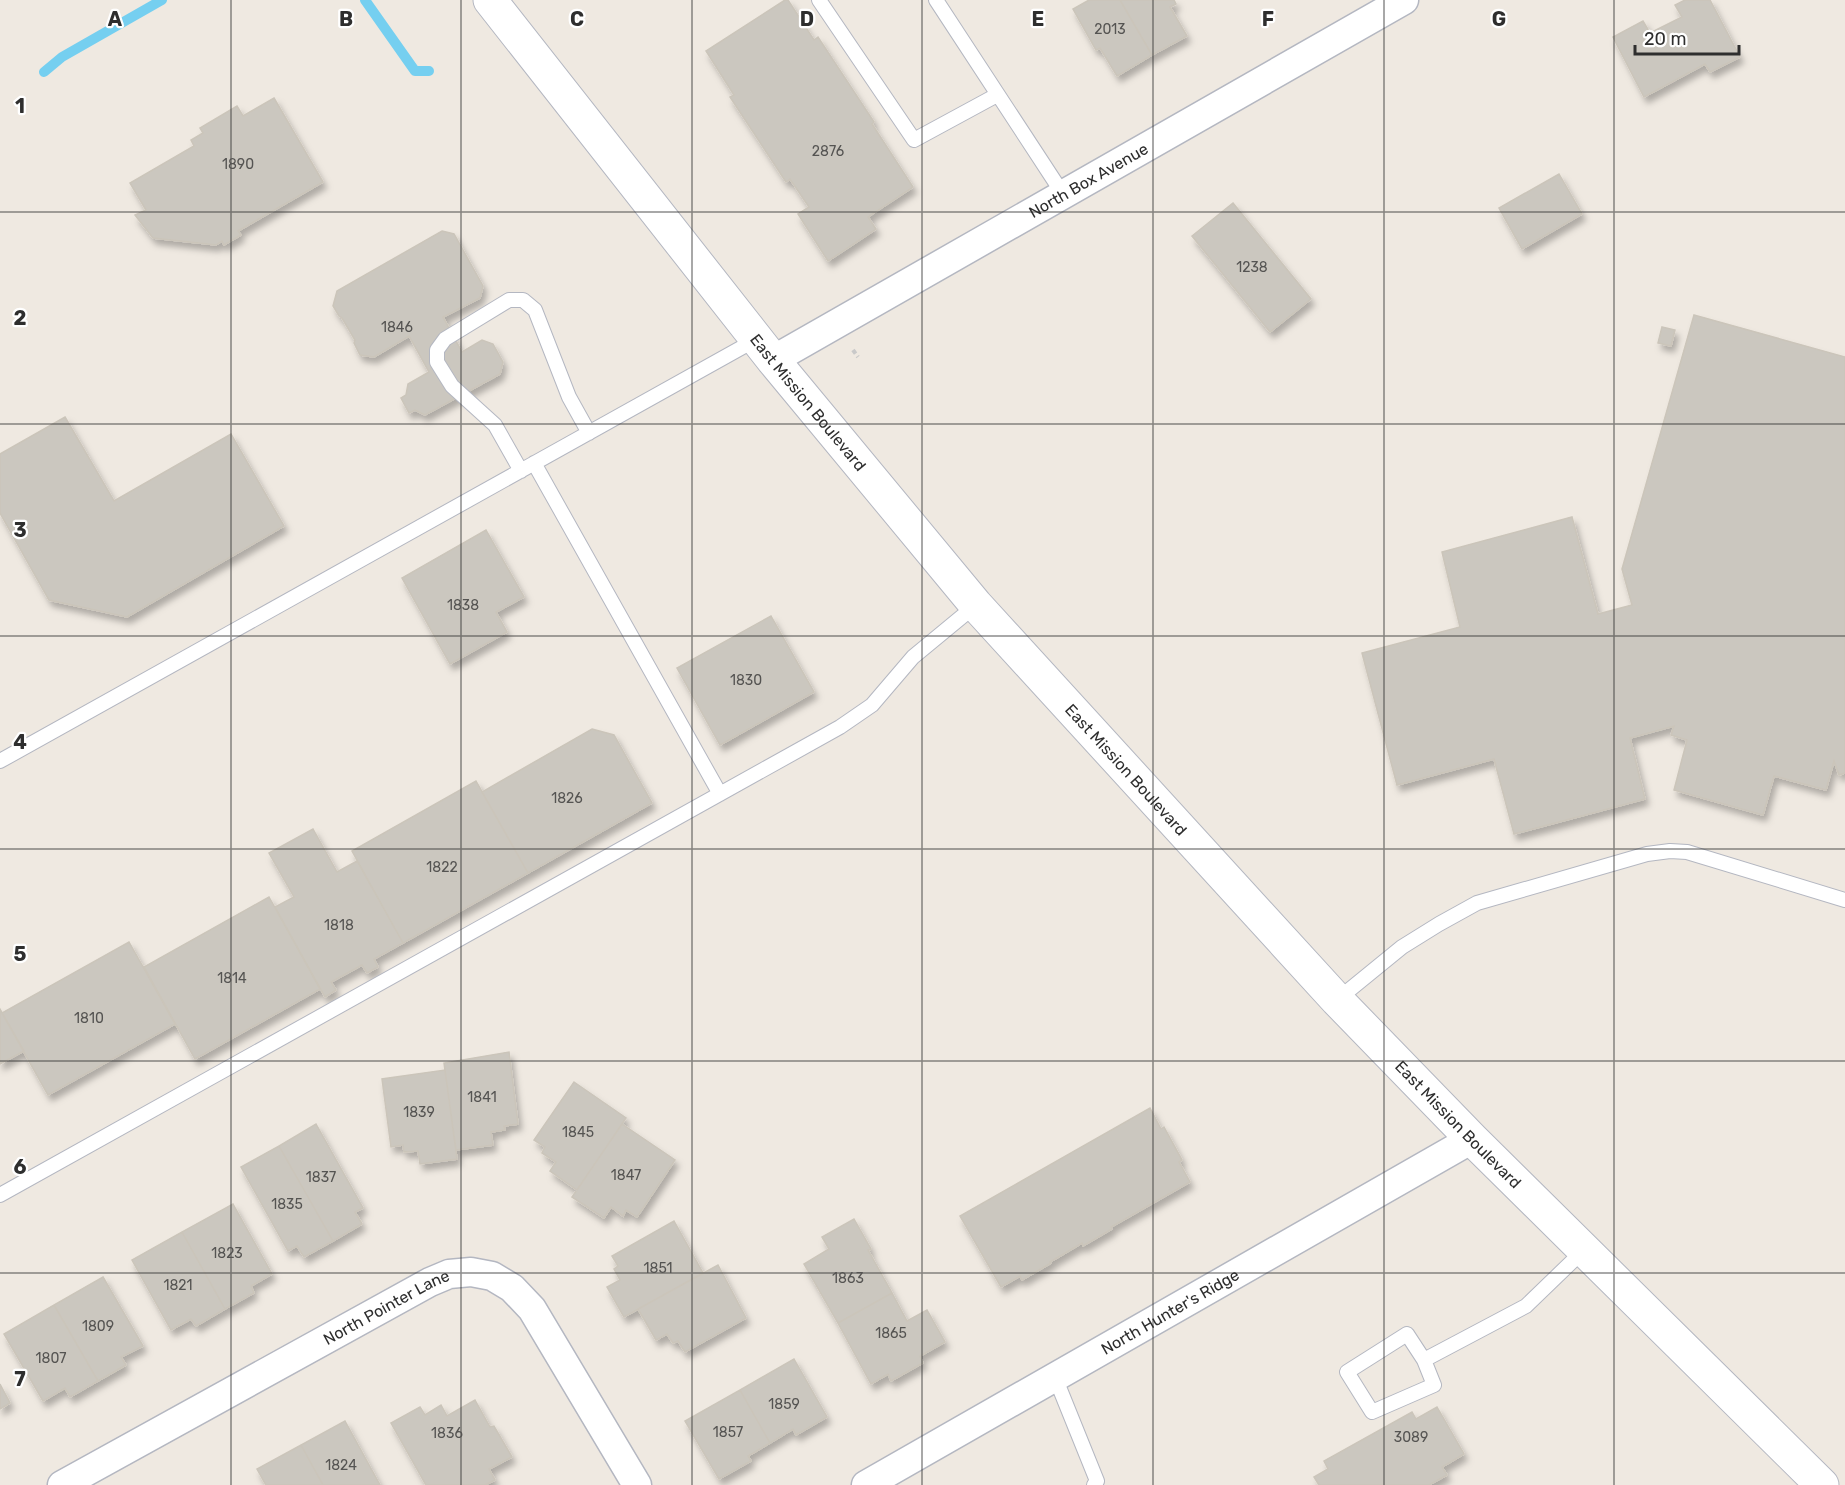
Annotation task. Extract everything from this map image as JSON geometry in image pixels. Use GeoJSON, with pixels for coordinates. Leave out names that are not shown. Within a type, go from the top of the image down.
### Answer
{"type":"FeatureCollection","features":[{"type":"Feature","properties":{"kind":"main road","name":"East Mission Boulevard"},"geometry":{"type":"LineString","coordinates":[[490,0],[765,350],[976,604],[1337,1000],[1472,1139],[1822,1485]]}},
{"type":"Feature","properties":{"kind":"street","name":"North Box Avenue"},"geometry":{"type":"LineString","coordinates":[[765,350],[1063,194],[1404,0]]}},
{"type":"Feature","properties":{"kind":"street","name":"North Hunter's Ridge"},"geometry":{"type":"LineString","coordinates":[[866,1485],[1472,1139]]}},
{"type":"Feature","properties":{"kind":"street","name":"North Pointer Lane"},"geometry":{"type":"LineString","coordinates":[[62,1485],[430,1282],[449,1274],[471,1272],[492,1276],[512,1288],[532,1309],[637,1485]]}},
{"type":"Feature","properties":{"kind":"lane"},"geometry":{"type":"LineString","coordinates":[[819,0],[914,140],[997,94]]}},
{"type":"Feature","properties":{"kind":"lane"},"geometry":{"type":"LineString","coordinates":[[936,0],[1063,194]]}},
{"type":"Feature","properties":{"kind":"lane"},"geometry":{"type":"LineString","coordinates":[[521,471],[495,425],[452,386],[437,362],[437,350],[446,339],[509,300],[523,300],[536,310],[569,397],[589,433]]}},
{"type":"Feature","properties":{"kind":"lane"},"geometry":{"type":"LineString","coordinates":[[0,761],[589,433],[765,350]]}},
{"type":"Feature","properties":{"kind":"lane"},"geometry":{"type":"LineString","coordinates":[[534,463],[720,794]]}},
{"type":"Feature","properties":{"kind":"lane"},"geometry":{"type":"LineString","coordinates":[[0,1195],[840,727],[872,705],[913,657],[976,604]]}},
{"type":"Feature","properties":{"kind":"lane"},"geometry":{"type":"LineString","coordinates":[[1337,1000],[1402,946],[1477,903],[1647,854],[1688,852],[1845,900]]}},
{"type":"Feature","properties":{"kind":"lane"},"geometry":{"type":"LineString","coordinates":[[1424,1360],[1526,1306],[1584,1250]]}},
{"type":"Feature","properties":{"kind":"lane"},"geometry":{"type":"LineString","coordinates":[[1407,1334],[1424,1360],[1434,1385],[1372,1412],[1347,1372],[1407,1334]]}},
{"type":"Feature","properties":{"kind":"lane"},"geometry":{"type":"LineString","coordinates":[[1055,1377],[1097,1481],[1094,1485]]}},
{"type":"Feature","properties":{"kind":"building"},"geometry":{"type":"Polygon","coordinates":[[[788,0],[814,40],[818,37],[874,122],[872,124],[913,187],[868,217],[876,229],[828,261],[798,214],[809,207],[790,179],[786,182],[730,97],[734,95],[706,51],[788,0]]]}},
{"type":"Feature","properties":{"kind":"building"},"geometry":{"type":"Polygon","coordinates":[[[1089,0],[1120,0],[1152,55],[1117,76],[1100,48],[1096,50],[1073,9],[1089,0]]]}},
{"type":"Feature","properties":{"kind":"building"},"geometry":{"type":"Polygon","coordinates":[[[1120,0],[1174,0],[1176,4],[1170,7],[1187,36],[1152,55],[1120,0]]]}},
{"type":"Feature","properties":{"kind":"building"},"geometry":{"type":"Polygon","coordinates":[[[1685,0],[1710,0],[1740,57],[1710,72],[1705,64],[1644,97],[1613,37],[1643,21],[1650,33],[1682,17],[1675,5],[1685,0]]]}},
{"type":"Feature","properties":{"kind":"building"},"geometry":{"type":"Polygon","coordinates":[[[274,98],[323,182],[238,231],[241,235],[224,245],[222,241],[216,245],[153,238],[135,215],[146,210],[130,183],[194,146],[191,140],[203,133],[200,128],[237,106],[243,116],[274,98]]]}},
{"type":"Feature","properties":{"kind":"building"},"geometry":{"type":"Polygon","coordinates":[[[1559,174],[1582,214],[1522,249],[1499,208],[1559,174]]]}},
{"type":"Feature","properties":{"kind":"building"},"geometry":{"type":"Polygon","coordinates":[[[1233,203],[1311,299],[1270,332],[1192,236],[1233,203]]]}},
{"type":"Feature","properties":{"kind":"building"},"geometry":{"type":"Polygon","coordinates":[[[442,231],[454,234],[483,286],[480,298],[443,317],[462,352],[482,340],[493,344],[503,362],[500,374],[425,415],[415,410],[409,413],[401,398],[406,395],[408,384],[429,372],[409,336],[374,357],[360,355],[354,343],[355,340],[333,306],[337,291],[442,231]]]}},
{"type":"Feature","properties":{"kind":"building"},"geometry":{"type":"Polygon","coordinates":[[[1694,315],[1845,357],[1845,773],[1839,775],[1834,761],[1826,790],[1774,776],[1763,815],[1674,790],[1687,740],[1671,735],[1674,726],[1630,738],[1645,799],[1514,834],[1494,759],[1397,785],[1362,653],[1460,627],[1442,552],[1572,517],[1598,614],[1632,605],[1622,569],[1694,315]]]}},
{"type":"Feature","properties":{"kind":"building"},"geometry":{"type":"Polygon","coordinates":[[[1662,327],[1675,330],[1671,346],[1658,343],[1662,327]]]}},
{"type":"Feature","properties":{"kind":"building"},"geometry":{"type":"Polygon","coordinates":[[[65,417],[114,501],[231,434],[284,526],[127,617],[49,600],[0,513],[0,454],[65,417]]]}},
{"type":"Feature","properties":{"kind":"building"},"geometry":{"type":"Polygon","coordinates":[[[486,530],[524,597],[496,612],[507,632],[450,664],[402,578],[486,530]]]}},
{"type":"Feature","properties":{"kind":"building"},"geometry":{"type":"Polygon","coordinates":[[[771,616],[814,692],[720,745],[677,668],[771,616]]]}},
{"type":"Feature","properties":{"kind":"building"},"geometry":{"type":"Polygon","coordinates":[[[592,729],[614,735],[652,803],[528,873],[482,792],[592,729]]]}},
{"type":"Feature","properties":{"kind":"building"},"geometry":{"type":"Polygon","coordinates":[[[476,781],[528,873],[403,943],[352,851],[476,781]]]}},
{"type":"Feature","properties":{"kind":"building"},"geometry":{"type":"Polygon","coordinates":[[[313,829],[337,872],[357,861],[403,943],[374,959],[378,967],[367,973],[362,965],[331,982],[336,990],[325,997],[275,907],[294,897],[269,853],[313,829]]]}},
{"type":"Feature","properties":{"kind":"building"},"geometry":{"type":"Polygon","coordinates":[[[269,897],[320,989],[195,1059],[144,967],[269,897]]]}},
{"type":"Feature","properties":{"kind":"building"},"geometry":{"type":"Polygon","coordinates":[[[129,942],[175,1024],[48,1095],[2,1013],[129,942]]]}},
{"type":"Feature","properties":{"kind":"building"},"geometry":{"type":"Polygon","coordinates":[[[0,1009],[24,1051],[0,1064],[0,1009]]]}},
{"type":"Feature","properties":{"kind":"building"},"geometry":{"type":"Polygon","coordinates":[[[509,1052],[518,1124],[504,1126],[505,1130],[491,1132],[493,1145],[456,1150],[444,1063],[509,1052]]]}},
{"type":"Feature","properties":{"kind":"building"},"geometry":{"type":"Polygon","coordinates":[[[445,1070],[457,1159],[420,1164],[418,1151],[404,1152],[403,1145],[391,1147],[382,1079],[445,1070]]]}},
{"type":"Feature","properties":{"kind":"building"},"geometry":{"type":"Polygon","coordinates":[[[574,1082],[626,1118],[577,1190],[550,1171],[556,1162],[542,1153],[545,1147],[534,1140],[574,1082]]]}},
{"type":"Feature","properties":{"kind":"building"},"geometry":{"type":"Polygon","coordinates":[[[1150,1108],[1161,1129],[1164,1127],[1182,1160],[1179,1162],[1190,1182],[1022,1280],[1020,1276],[1001,1287],[960,1216],[1150,1108]]]}},
{"type":"Feature","properties":{"kind":"building"},"geometry":{"type":"Polygon","coordinates":[[[316,1124],[363,1208],[355,1212],[362,1224],[333,1241],[279,1146],[316,1124]]]}},
{"type":"Feature","properties":{"kind":"building"},"geometry":{"type":"Polygon","coordinates":[[[622,1124],[675,1160],[637,1217],[626,1210],[623,1216],[611,1207],[604,1218],[572,1197],[622,1124]]]}},
{"type":"Feature","properties":{"kind":"building"},"geometry":{"type":"Polygon","coordinates":[[[279,1146],[333,1241],[304,1257],[297,1246],[288,1251],[241,1167],[279,1146]]]}},
{"type":"Feature","properties":{"kind":"building"},"geometry":{"type":"Polygon","coordinates":[[[233,1204],[272,1274],[251,1286],[254,1293],[225,1309],[182,1232],[233,1204]]]}},
{"type":"Feature","properties":{"kind":"building"},"geometry":{"type":"Polygon","coordinates":[[[854,1219],[892,1293],[838,1323],[804,1264],[829,1249],[822,1237],[854,1219]]]}},
{"type":"Feature","properties":{"kind":"building"},"geometry":{"type":"Polygon","coordinates":[[[674,1221],[703,1273],[624,1317],[607,1287],[620,1280],[614,1269],[618,1266],[612,1256],[674,1221]]]}},
{"type":"Feature","properties":{"kind":"building"},"geometry":{"type":"Polygon","coordinates":[[[182,1232],[225,1309],[196,1326],[191,1319],[171,1330],[132,1260],[182,1232]]]}},
{"type":"Feature","properties":{"kind":"building"},"geometry":{"type":"Polygon","coordinates":[[[718,1265],[746,1318],[685,1352],[678,1341],[673,1343],[667,1334],[656,1340],[638,1309],[718,1265]]]}},
{"type":"Feature","properties":{"kind":"building"},"geometry":{"type":"Polygon","coordinates":[[[103,1277],[143,1346],[121,1357],[126,1365],[98,1381],[54,1305],[103,1277]]]}},
{"type":"Feature","properties":{"kind":"building"},"geometry":{"type":"Polygon","coordinates":[[[892,1293],[907,1321],[927,1310],[945,1342],[920,1356],[923,1363],[891,1381],[888,1374],[871,1384],[838,1323],[892,1293]]]}},
{"type":"Feature","properties":{"kind":"building"},"geometry":{"type":"Polygon","coordinates":[[[54,1305],[98,1381],[70,1397],[65,1388],[43,1401],[4,1334],[54,1305]]]}},
{"type":"Feature","properties":{"kind":"building"},"geometry":{"type":"Polygon","coordinates":[[[794,1359],[827,1417],[796,1435],[793,1429],[770,1443],[740,1390],[794,1359]]]}},
{"type":"Feature","properties":{"kind":"building"},"geometry":{"type":"Polygon","coordinates":[[[0,1384],[10,1403],[0,1409],[0,1384]]]}},
{"type":"Feature","properties":{"kind":"building"},"geometry":{"type":"Polygon","coordinates":[[[740,1390],[770,1443],[748,1456],[751,1461],[719,1479],[685,1421],[740,1390]]]}},
{"type":"Feature","properties":{"kind":"building"},"geometry":{"type":"Polygon","coordinates":[[[475,1400],[490,1427],[494,1426],[512,1457],[489,1469],[495,1480],[485,1485],[426,1485],[391,1423],[420,1407],[425,1415],[441,1405],[447,1416],[475,1400]]]}},
{"type":"Feature","properties":{"kind":"building"},"geometry":{"type":"Polygon","coordinates":[[[1437,1407],[1464,1454],[1442,1467],[1447,1475],[1429,1485],[1319,1485],[1314,1477],[1328,1469],[1324,1461],[1412,1412],[1416,1419],[1437,1407]]]}},
{"type":"Feature","properties":{"kind":"building"},"geometry":{"type":"Polygon","coordinates":[[[345,1421],[380,1485],[323,1485],[301,1445],[345,1421]]]}},
{"type":"Feature","properties":{"kind":"building"},"geometry":{"type":"Polygon","coordinates":[[[301,1445],[323,1485],[266,1485],[257,1469],[301,1445]]]}},
{"type":"Feature","properties":{"kind":"waterway"},"geometry":{"type":"LineString","coordinates":[[44,72],[62,57],[162,0]]}},
{"type":"Feature","properties":{"kind":"waterway"},"geometry":{"type":"LineString","coordinates":[[365,0],[415,71],[429,71]]}}]}
